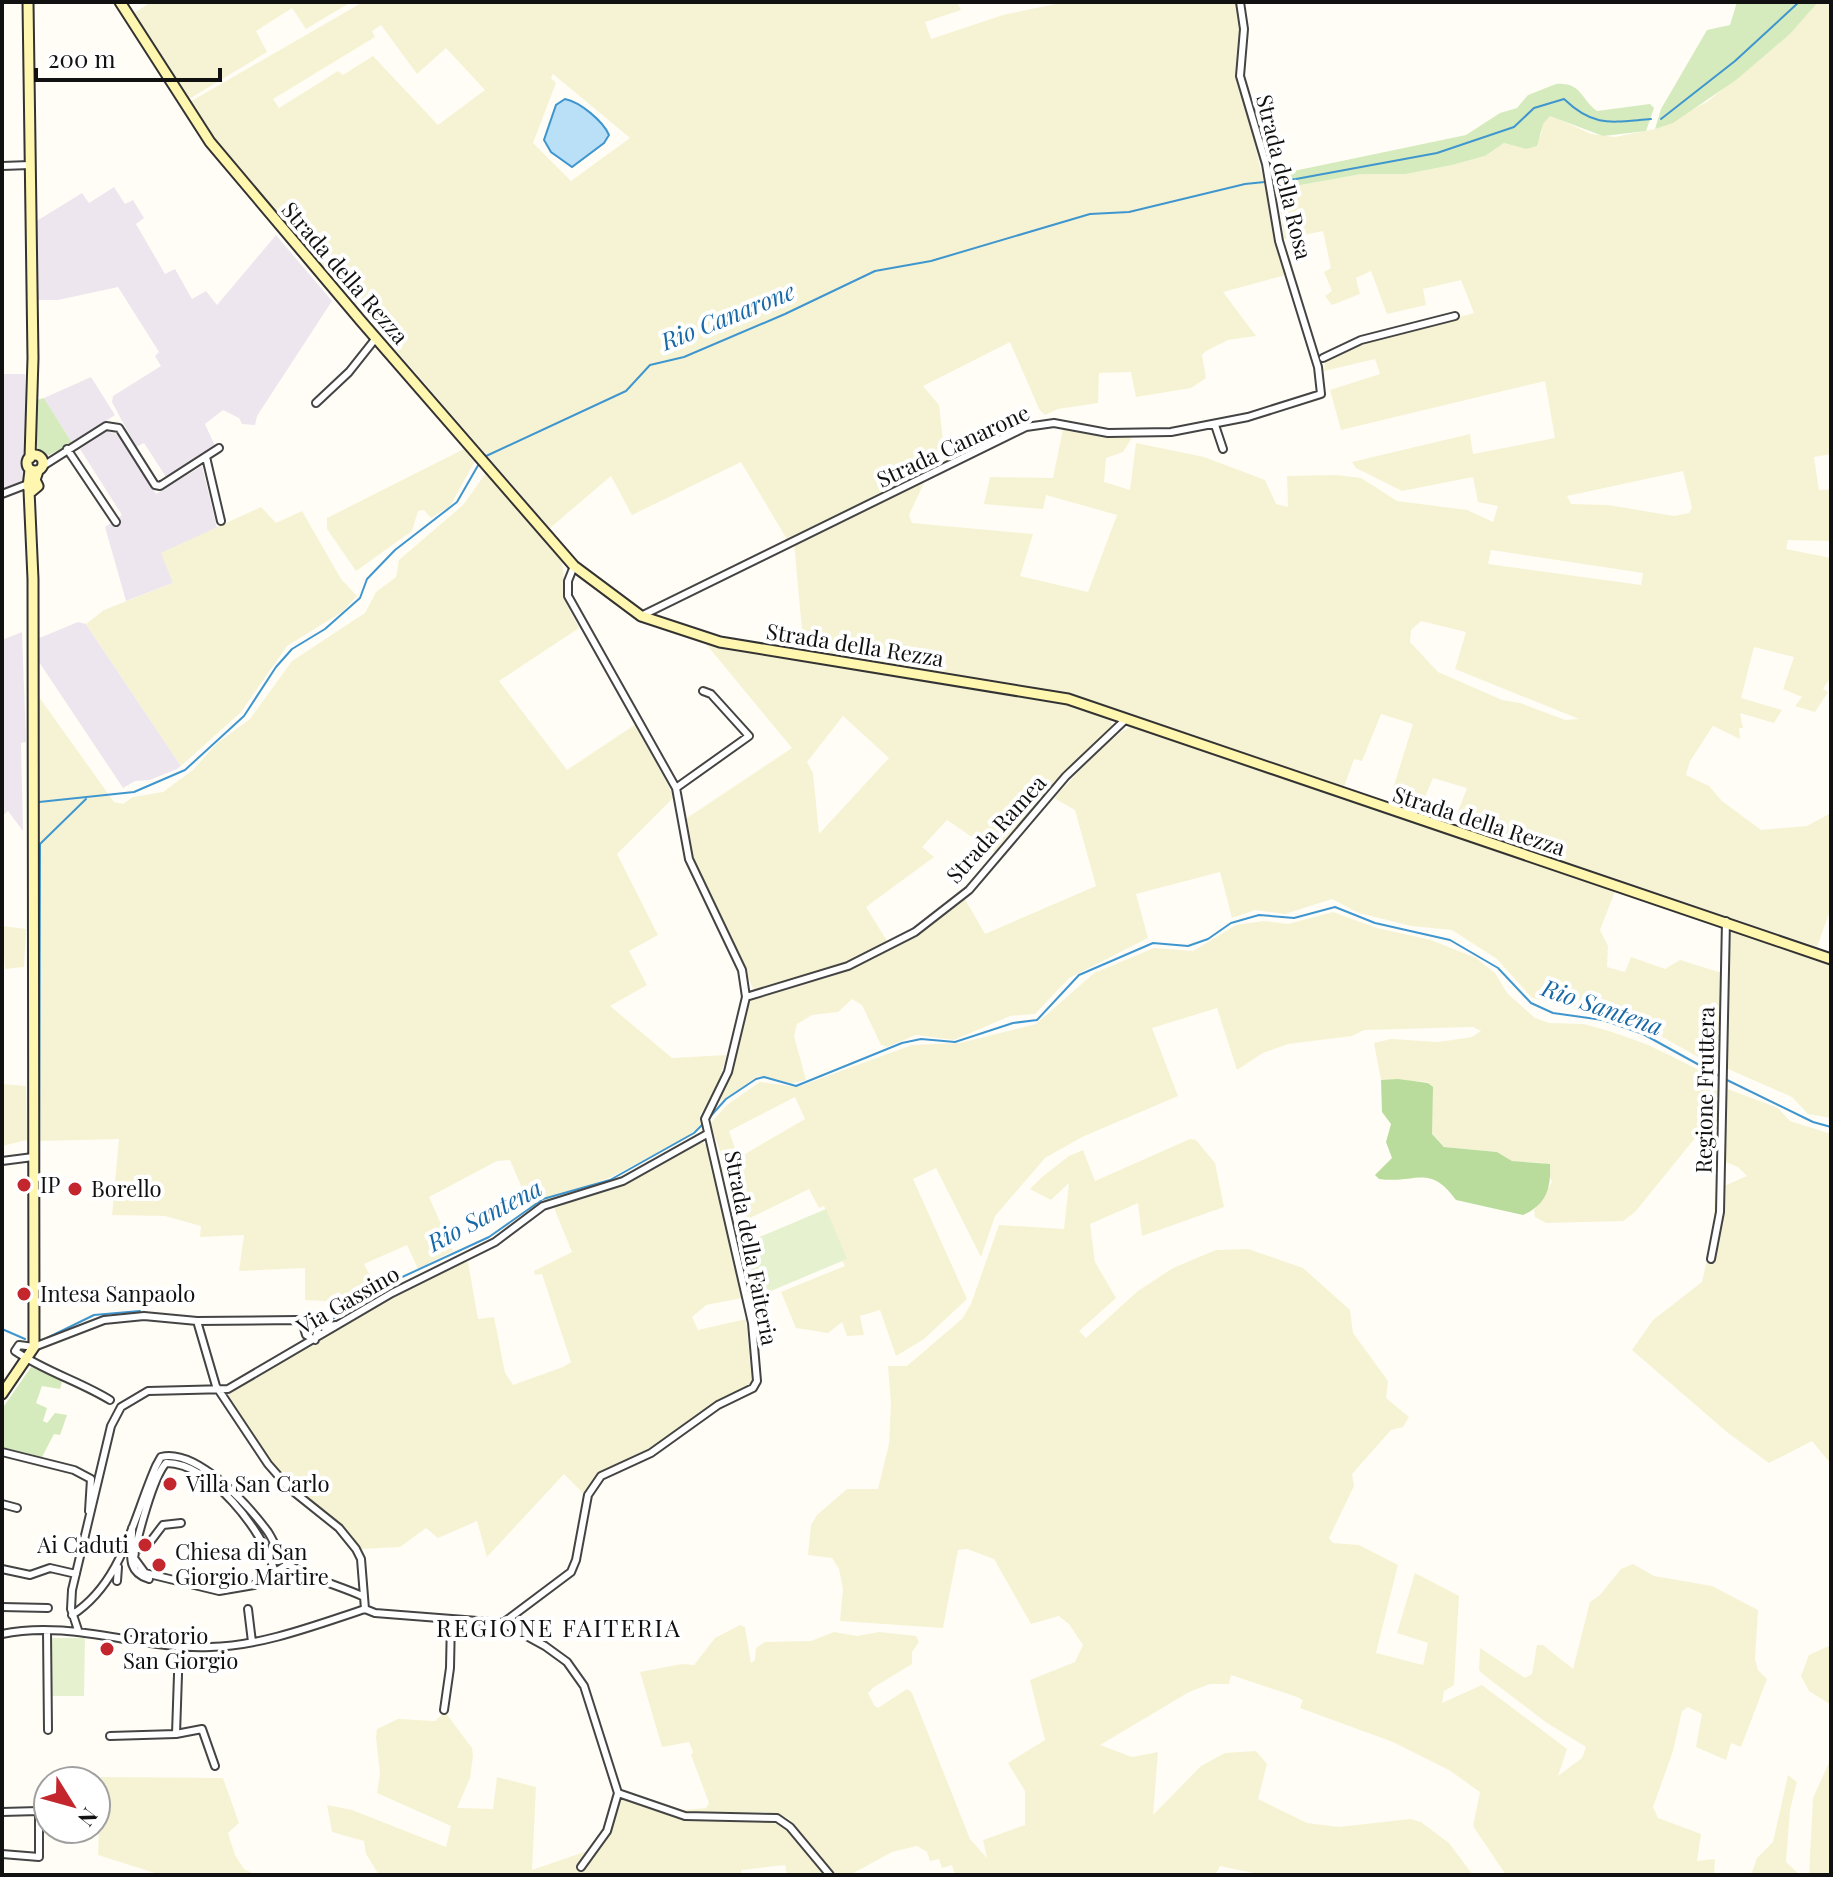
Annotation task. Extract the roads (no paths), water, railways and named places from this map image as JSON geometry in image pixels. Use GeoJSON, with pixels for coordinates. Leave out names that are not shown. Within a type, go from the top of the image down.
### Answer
{"type":"FeatureCollection","features":[{"type":"Feature","properties":{"kind":"main road"},"geometry":{"type":"LineString","coordinates":[[2,1394],[34,1347],[32,501],[29,487],[38,461],[28,2]]}},
{"type":"Feature","properties":{"kind":"main road","name":"Strada della Rezza"},"geometry":{"type":"LineString","coordinates":[[120,2],[210,142],[376,338],[574,566],[641,616],[720,642],[1035,692],[1126,719],[1831,959]]}},
{"type":"Feature","properties":{"kind":"street","name":"Strada della Rosa"},"geometry":{"type":"LineString","coordinates":[[1240,2],[1244,29],[1240,76],[1269,181],[1279,241],[1314,357]]}},
{"type":"Feature","properties":{"kind":"street"},"geometry":{"type":"LineString","coordinates":[[2,166],[30,165]]}},
{"type":"Feature","properties":{"kind":"street"},"geometry":{"type":"LineString","coordinates":[[1318,367],[1314,357],[1323,358],[1361,340],[1455,316]]}},
{"type":"Feature","properties":{"kind":"street"},"geometry":{"type":"LineString","coordinates":[[316,403],[349,372],[376,338]]}},
{"type":"Feature","properties":{"kind":"street","name":"Strada Canarone"},"geometry":{"type":"LineString","coordinates":[[641,616],[1026,427],[1054,423],[1108,433],[1171,432],[1215,425],[1317,398],[1321,394],[1318,367],[1323,358]]}},
{"type":"Feature","properties":{"kind":"street"},"geometry":{"type":"LineString","coordinates":[[38,461],[112,425],[119,428],[155,485],[160,486],[219,448]]}},
{"type":"Feature","properties":{"kind":"street"},"geometry":{"type":"LineString","coordinates":[[1215,425],[1223,449]]}},
{"type":"Feature","properties":{"kind":"street"},"geometry":{"type":"LineString","coordinates":[[67,449],[116,522]]}},
{"type":"Feature","properties":{"kind":"street"},"geometry":{"type":"LineString","coordinates":[[206,457],[221,521]]}},
{"type":"Feature","properties":{"kind":"street"},"geometry":{"type":"LineString","coordinates":[[2,494],[29,487]]}},
{"type":"Feature","properties":{"kind":"street"},"geometry":{"type":"LineString","coordinates":[[574,566],[568,581],[568,596],[577,617],[676,788],[689,859],[735,951],[744,979],[746,997],[728,1072],[705,1122],[707,1134]]}},
{"type":"Feature","properties":{"kind":"street"},"geometry":{"type":"LineString","coordinates":[[676,788],[749,736],[711,694],[703,691]]}},
{"type":"Feature","properties":{"kind":"street","name":"Strada Ramea"},"geometry":{"type":"LineString","coordinates":[[746,997],[848,966],[915,932],[969,890],[1066,776],[1126,719]]}},
{"type":"Feature","properties":{"kind":"street","name":"Regione Fruttera"},"geometry":{"type":"LineString","coordinates":[[1711,1259],[1720,1212],[1726,921]]}},
{"type":"Feature","properties":{"kind":"street","name":"Via Gassino"},"geometry":{"type":"LineString","coordinates":[[221,1392],[339,1324],[495,1242],[543,1206],[623,1181],[707,1134]]}},
{"type":"Feature","properties":{"kind":"street","name":"Strada della Faiteria"},"geometry":{"type":"LineString","coordinates":[[503,1623],[571,1572],[588,1495],[601,1476],[651,1453],[718,1405],[756,1385],[752,1323],[707,1134]]}},
{"type":"Feature","properties":{"kind":"street"},"geometry":{"type":"LineString","coordinates":[[2,1161],[33,1157]]}},
{"type":"Feature","properties":{"kind":"street"},"geometry":{"type":"LineString","coordinates":[[34,1347],[104,1320],[157,1315],[197,1321],[302,1321],[324,1327],[339,1324]]}},
{"type":"Feature","properties":{"kind":"street"},"geometry":{"type":"LineString","coordinates":[[197,1321],[213,1380],[280,1478],[349,1539],[361,1559],[365,1609]]}},
{"type":"Feature","properties":{"kind":"street"},"geometry":{"type":"LineString","coordinates":[[302,1321],[306,1335],[315,1340],[318,1329],[313,1324]]}},
{"type":"Feature","properties":{"kind":"street"},"geometry":{"type":"LineString","coordinates":[[26,1359],[64,1378],[77,1380],[110,1400]]}},
{"type":"Feature","properties":{"kind":"street"},"geometry":{"type":"LineString","coordinates":[[78,1630],[70,1601],[111,1426],[119,1410],[148,1391],[183,1389],[221,1392]]}},
{"type":"Feature","properties":{"kind":"street"},"geometry":{"type":"LineString","coordinates":[[2,1452],[74,1470],[91,1479],[83,1542]]}},
{"type":"Feature","properties":{"kind":"street"},"geometry":{"type":"LineString","coordinates":[[72,1615],[102,1590],[118,1564],[161,1457],[186,1458],[247,1507],[288,1564],[362,1596]]}},
{"type":"Feature","properties":{"kind":"street"},"geometry":{"type":"LineString","coordinates":[[274,1570],[254,1526],[211,1483],[179,1464],[166,1463],[159,1473],[135,1550],[134,1558],[145,1573],[219,1591],[254,1585],[288,1564]]}},
{"type":"Feature","properties":{"kind":"street"},"geometry":{"type":"LineString","coordinates":[[2,1504],[17,1508]]}},
{"type":"Feature","properties":{"kind":"street"},"geometry":{"type":"LineString","coordinates":[[135,1550],[147,1546],[163,1525],[181,1523]]}},
{"type":"Feature","properties":{"kind":"street"},"geometry":{"type":"LineString","coordinates":[[132,1525],[130,1561],[140,1578],[173,1586]]}},
{"type":"Feature","properties":{"kind":"street"},"geometry":{"type":"LineString","coordinates":[[117,1581],[118,1564]]}},
{"type":"Feature","properties":{"kind":"street"},"geometry":{"type":"LineString","coordinates":[[2,1569],[30,1575],[50,1568],[76,1574]]}},
{"type":"Feature","properties":{"kind":"street"},"geometry":{"type":"LineString","coordinates":[[2,1607],[48,1608]]}},
{"type":"Feature","properties":{"kind":"street"},"geometry":{"type":"LineString","coordinates":[[248,1609],[252,1642]]}},
{"type":"Feature","properties":{"kind":"street"},"geometry":{"type":"LineString","coordinates":[[2,1634],[78,1630],[122,1640],[209,1647],[252,1642],[365,1609],[375,1613],[503,1623],[545,1646],[577,1674],[584,1686],[618,1793],[607,1831],[581,1867]]}},
{"type":"Feature","properties":{"kind":"street"},"geometry":{"type":"LineString","coordinates":[[444,1710],[450,1668],[451,1619]]}},
{"type":"Feature","properties":{"kind":"street"},"geometry":{"type":"LineString","coordinates":[[47,1631],[48,1730]]}},
{"type":"Feature","properties":{"kind":"street"},"geometry":{"type":"LineString","coordinates":[[176,1734],[179,1645]]}},
{"type":"Feature","properties":{"kind":"street"},"geometry":{"type":"LineString","coordinates":[[110,1736],[176,1734],[202,1729],[215,1766]]}},
{"type":"Feature","properties":{"kind":"street"},"geometry":{"type":"LineString","coordinates":[[618,1793],[685,1816],[777,1818],[790,1827],[830,1875]]}},
{"type":"Feature","properties":{"kind":"street"},"geometry":{"type":"LineString","coordinates":[[2,1812],[39,1811],[39,1857],[2,1854]]}},
{"type":"Feature","properties":{"kind":"water"},"geometry":{"type":"Polygon","coordinates":[[[565,99],[590,113],[609,135],[604,143],[572,167],[551,152],[544,140],[556,105],[565,99]]]}},
{"type":"Feature","properties":{"kind":"waterway"},"geometry":{"type":"LineString","coordinates":[[1661,119],[1735,61],[1799,2]]}},
{"type":"Feature","properties":{"kind":"waterway","name":"Rio Canarone"},"geometry":{"type":"LineString","coordinates":[[484,457],[626,391],[650,365],[684,357],[875,271],[931,261],[1090,214],[1129,212],[1245,184],[1296,179],[1437,153],[1514,127],[1534,108],[1564,99],[1594,119],[1614,122],[1651,119]]}},
{"type":"Feature","properties":{"kind":"waterway","name":"Rio Canarone"},"geometry":{"type":"LineString","coordinates":[[39,802],[134,792],[185,770],[244,716],[276,667],[292,649],[325,629],[360,598],[367,579],[395,550],[457,502],[480,462]]}},
{"type":"Feature","properties":{"kind":"waterway"},"geometry":{"type":"LineString","coordinates":[[39,1173],[40,844],[86,799]]}},
{"type":"Feature","properties":{"kind":"waterway","name":"Rio Santena"},"geometry":{"type":"LineString","coordinates":[[708,1119],[726,1099],[756,1079],[764,1077],[796,1086],[902,1043],[921,1039],[955,1042],[1013,1023],[1037,1020],[1079,975],[1153,943],[1188,946],[1208,939],[1231,923],[1259,915],[1294,918],[1335,907],[1375,923],[1450,940],[1498,968],[1531,1003],[1553,1013],[1603,1020],[1643,1034],[1721,1077]]}},
{"type":"Feature","properties":{"kind":"waterway","name":"Rio Santena"},"geometry":{"type":"LineString","coordinates":[[1727,1080],[1813,1122],[1831,1127]]}},
{"type":"Feature","properties":{"kind":"waterway","name":"Rio Santena"},"geometry":{"type":"LineString","coordinates":[[331,1320],[387,1284],[489,1237],[543,1199],[610,1180],[694,1133],[703,1124]]}},
{"type":"Feature","properties":{"kind":"waterway","name":"Rio Santena"},"geometry":{"type":"LineString","coordinates":[[47,1338],[94,1315],[140,1311]]}},
{"type":"Feature","properties":{"kind":"waterway","name":"Rio Santena"},"geometry":{"type":"LineString","coordinates":[[2,1329],[25,1339]]}},
{"type":"Feature","properties":{"kind":"place","name":"IP"},"geometry":{"type":"Point","coordinates":[24,1185]}},
{"type":"Feature","properties":{"kind":"place","name":"Borello"},"geometry":{"type":"Point","coordinates":[75,1189]}},
{"type":"Feature","properties":{"kind":"place","name":"Intesa Sanpaolo"},"geometry":{"type":"Point","coordinates":[24,1294]}},
{"type":"Feature","properties":{"kind":"place","name":"Villa San Carlo"},"geometry":{"type":"Point","coordinates":[170,1484]}},
{"type":"Feature","properties":{"kind":"place","name":"Ai Caduti"},"geometry":{"type":"Point","coordinates":[145,1545]}},
{"type":"Feature","properties":{"kind":"place","name":"Chiesa di San Giorgio Martire"},"geometry":{"type":"Point","coordinates":[159,1565]}},
{"type":"Feature","properties":{"kind":"place","name":"Oratorio San Giorgio"},"geometry":{"type":"Point","coordinates":[107,1649]}},
{"type":"Feature","properties":{"kind":"district","name":"REGIONE FAITERIA"},"geometry":{"type":"Point","coordinates":[559,1629]}}]}
